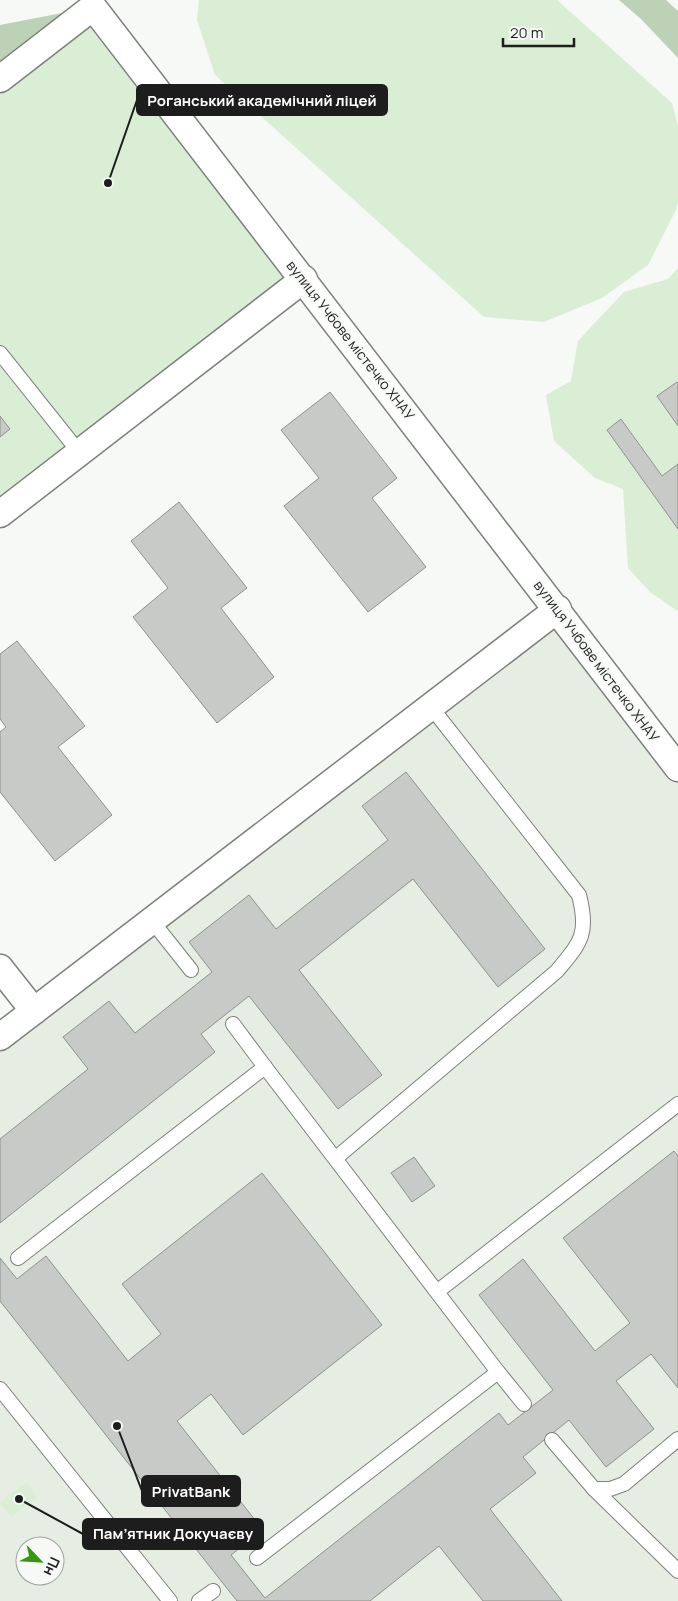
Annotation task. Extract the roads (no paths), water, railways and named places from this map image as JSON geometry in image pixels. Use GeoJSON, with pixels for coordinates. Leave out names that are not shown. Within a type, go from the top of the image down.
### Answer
{"type":"FeatureCollection","features":[{"type":"Feature","properties":{"kind":"street","name":"вулиця Учбове містечко ХНАУ"},"geometry":{"type":"LineString","coordinates":[[0,79],[93,3],[678,768]]}},
{"type":"Feature","properties":{"kind":"street"},"geometry":{"type":"LineString","coordinates":[[0,514],[304,279]]}},
{"type":"Feature","properties":{"kind":"street"},"geometry":{"type":"LineString","coordinates":[[0,1037],[558,609]]}},
{"type":"Feature","properties":{"kind":"street"},"geometry":{"type":"LineString","coordinates":[[0,968],[34,1011]]}},
{"type":"Feature","properties":{"kind":"lane"},"geometry":{"type":"LineString","coordinates":[[0,353],[79,452]]}},
{"type":"Feature","properties":{"kind":"lane"},"geometry":{"type":"LineString","coordinates":[[336,1158],[557,970],[579,944],[584,918],[578,896],[431,707]]}},
{"type":"Feature","properties":{"kind":"lane"},"geometry":{"type":"LineString","coordinates":[[152,921],[191,970]]}},
{"type":"Feature","properties":{"kind":"lane"},"geometry":{"type":"LineString","coordinates":[[233,1024],[524,1404]]}},
{"type":"Feature","properties":{"kind":"lane"},"geometry":{"type":"LineString","coordinates":[[18,1258],[265,1067]]}},
{"type":"Feature","properties":{"kind":"lane"},"geometry":{"type":"LineString","coordinates":[[438,1291],[678,1104]]}},
{"type":"Feature","properties":{"kind":"lane"},"geometry":{"type":"LineString","coordinates":[[256,1558],[498,1372]]}},
{"type":"Feature","properties":{"kind":"lane"},"geometry":{"type":"LineString","coordinates":[[0,1389],[170,1601]]}},
{"type":"Feature","properties":{"kind":"lane"},"geometry":{"type":"LineString","coordinates":[[594,1489],[610,1489],[624,1484],[678,1439]]}},
{"type":"Feature","properties":{"kind":"lane"},"geometry":{"type":"LineString","coordinates":[[552,1440],[594,1489],[678,1571]]}},
{"type":"Feature","properties":{"kind":"lane"},"geometry":{"type":"LineString","coordinates":[[200,1601],[214,1591]]}},
{"type":"Feature","properties":{"kind":"place","name":"Роганський академічний ліцей"},"geometry":{"type":"Point","coordinates":[108,183]}},
{"type":"Feature","properties":{"kind":"place","name":"PrivatBank"},"geometry":{"type":"Point","coordinates":[117,1426]}},
{"type":"Feature","properties":{"kind":"place","name":"Пам’ятник Докучаєву"},"geometry":{"type":"Point","coordinates":[19,1499]}}]}
